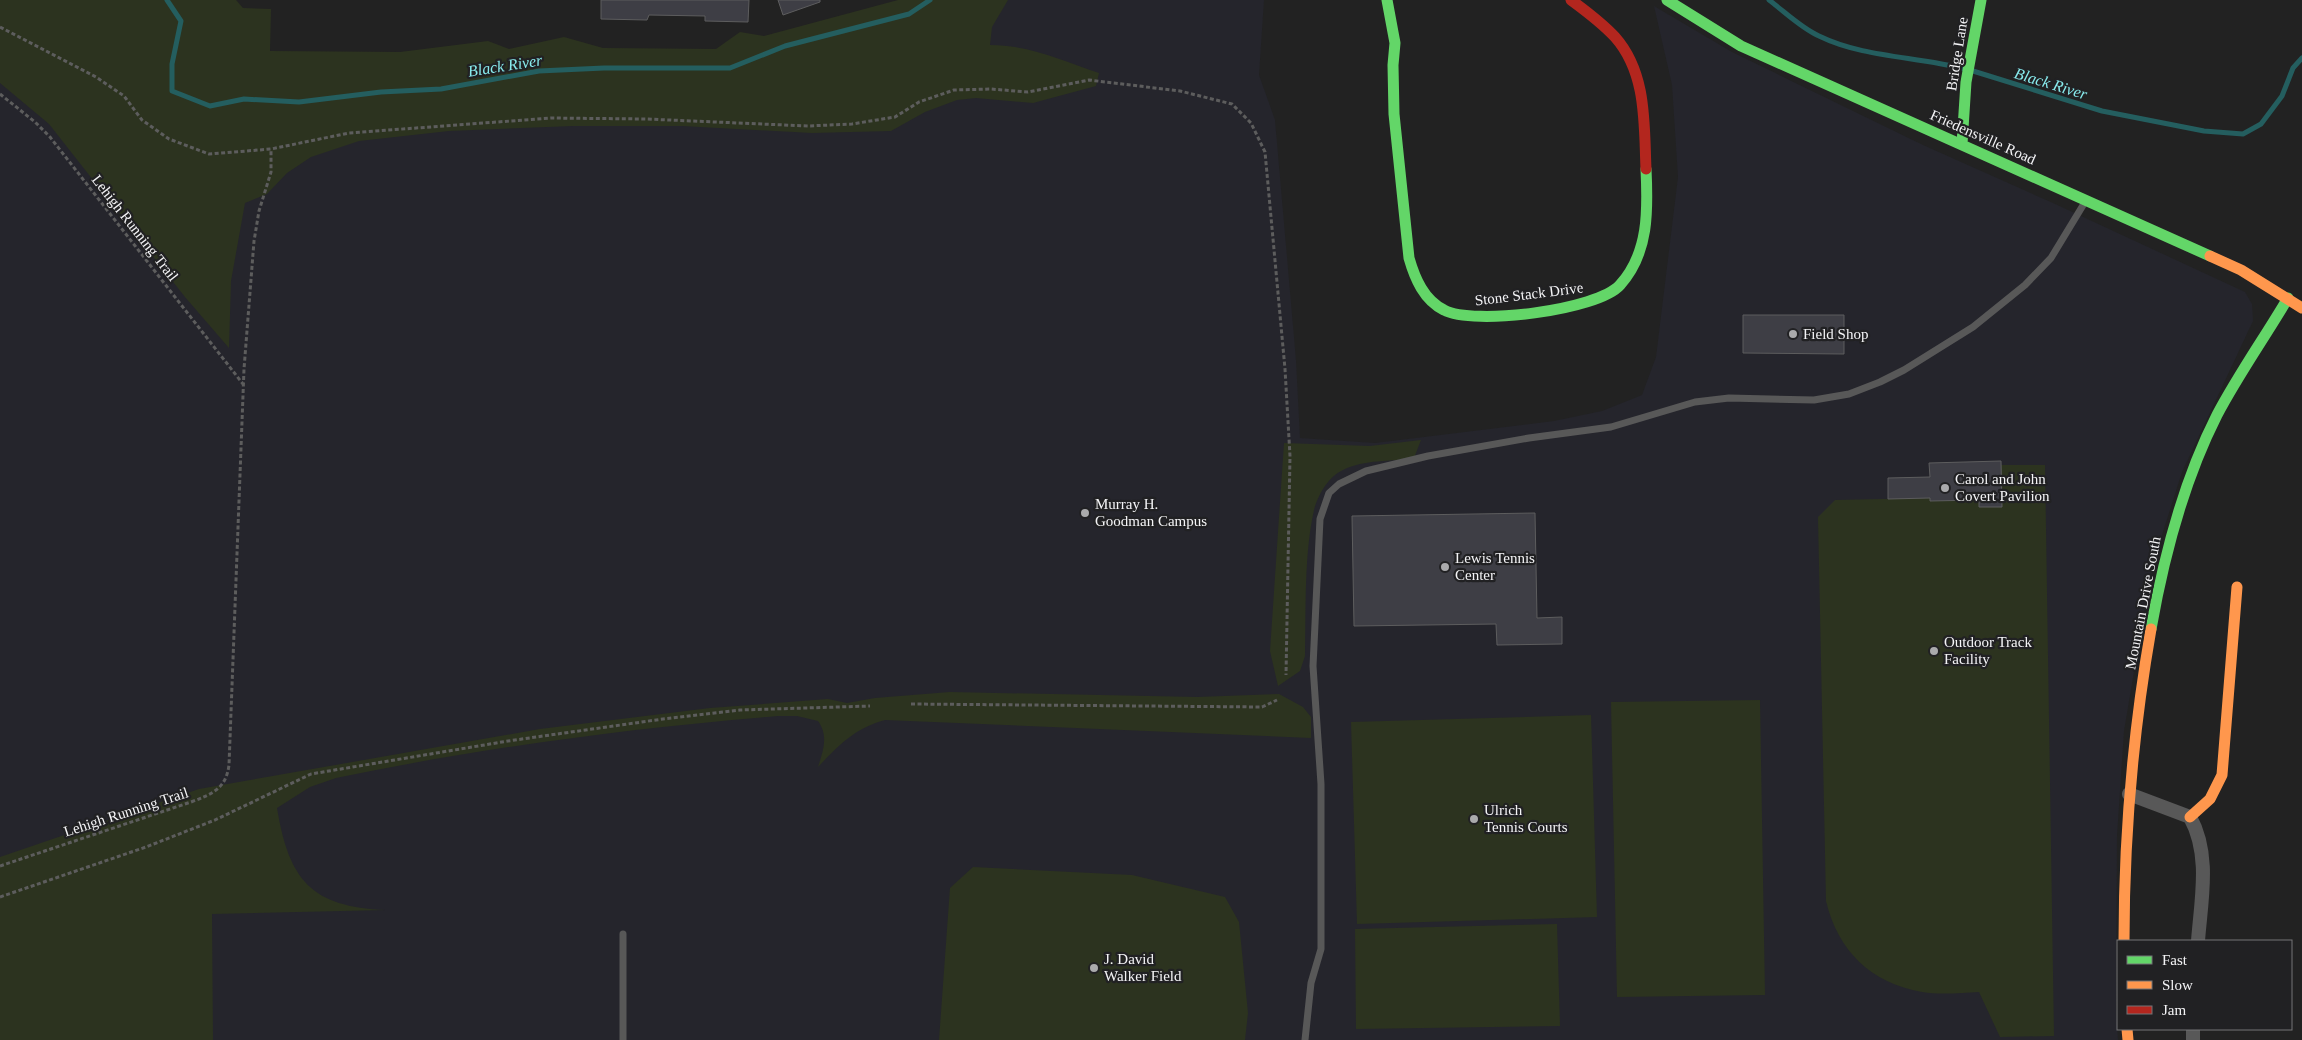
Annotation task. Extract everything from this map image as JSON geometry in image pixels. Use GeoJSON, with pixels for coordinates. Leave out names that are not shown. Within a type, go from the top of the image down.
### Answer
{"type":"FeatureCollection","features":[{"type":"Feature","properties":{"kind":"street","name":"Stone Stack Drive"},"geometry":{"type":"LineString","coordinates":[[1387,0],[1396,42],[1393,65],[1394,114],[1409,258],[1416,279],[1427,297],[1443,310],[1459,316],[1476,318],[1552,308],[1590,301],[1610,294],[1625,280],[1636,259],[1645,234],[1642,127],[1636,70],[1618,38],[1603,23],[1571,0]]}},
{"type":"Feature","properties":{"kind":"street","name":"Friedensville Road"},"geometry":{"type":"LineString","coordinates":[[1667,0],[1741,46],[2240,270],[2291,296],[2302,308]]}},
{"type":"Feature","properties":{"kind":"street","name":"Bridge Lane"},"geometry":{"type":"LineString","coordinates":[[1962,144],[1966,82],[1981,0]]}},
{"type":"Feature","properties":{"kind":"street","name":"Mountain Drive South"},"geometry":{"type":"LineString","coordinates":[[2124,940],[2126,834],[2129,794],[2146,658],[2163,562],[2189,477],[2209,430],[2233,386],[2291,296]]}},
{"type":"Feature","properties":{"kind":"street"},"geometry":{"type":"LineString","coordinates":[[2190,817],[2207,805],[2222,775],[2237,586]]}},
{"type":"Feature","properties":{"kind":"street"},"geometry":{"type":"LineString","coordinates":[[2129,794],[2190,817],[2197,830],[2203,863],[2198,940]]}},
{"type":"Feature","properties":{"kind":"lane"},"geometry":{"type":"LineString","coordinates":[[1305,1040],[1311,983],[1321,949],[1321,784],[1314,666],[1320,519],[1329,494],[1339,484],[1366,471],[1428,456],[1529,438],[1611,427],[1695,402],[1729,398],[1814,400],[1848,394],[1880,382],[1904,370],[1973,328],[2026,285],[2051,258],[2086,200]]}},
{"type":"Feature","properties":{"kind":"lane"},"geometry":{"type":"LineString","coordinates":[[623,934],[623,1040]]}},
{"type":"Feature","properties":{"kind":"path"},"geometry":{"type":"LineString","coordinates":[[0,27],[96,77],[124,96],[142,120],[170,139],[209,154],[271,148],[348,132],[551,118],[646,119],[808,126],[852,124],[895,118],[919,102],[954,90],[991,89],[1028,92],[1089,80],[1180,91],[1232,104],[1251,123],[1265,152],[1286,369],[1290,456],[1286,674]]}},
{"type":"Feature","properties":{"kind":"path","name":"Lehigh Running Trail"},"geometry":{"type":"LineString","coordinates":[[0,94],[35,122],[50,137],[243,385],[230,752],[226,782],[200,798],[0,866]]}},
{"type":"Feature","properties":{"kind":"path"},"geometry":{"type":"LineString","coordinates":[[243,385],[254,241],[259,211],[271,172],[271,148]]}},
{"type":"Feature","properties":{"kind":"path"},"geometry":{"type":"LineString","coordinates":[[912,704],[1262,707],[1277,700]]}},
{"type":"Feature","properties":{"kind":"path"},"geometry":{"type":"LineString","coordinates":[[0,897],[146,847],[215,820],[311,774],[508,741],[664,719],[740,710],[870,706]]}},
{"type":"Feature","properties":{"kind":"shaded area","name":"Murray H. Goodman Campus"},"geometry":{"type":"Polygon","coordinates":[[[0,0],[172,64],[730,68],[930,0],[1264,0],[1259,75],[1275,120],[1296,360],[1300,438],[1375,443],[1554,421],[1602,411],[1642,395],[1656,357],[1678,177],[1672,85],[1654,6],[1732,52],[1923,145],[2245,292],[2252,304],[2253,321],[2182,472],[2156,554],[2138,648],[2124,731],[2117,836],[2116,1009],[2118,1040],[0,1040],[0,0]]]}},
{"type":"Feature","properties":{"kind":"green space"},"geometry":{"type":"Polygon","coordinates":[[[0,0],[236,0],[243,8],[271,9],[270,51],[400,52],[488,41],[509,49],[564,37],[603,48],[716,49],[740,32],[764,36],[898,0],[1008,0],[992,27],[990,45],[1032,51],[1099,73],[1096,86],[1033,103],[976,98],[957,100],[925,112],[891,131],[812,133],[682,126],[573,126],[449,131],[359,141],[311,157],[287,173],[267,194],[245,203],[231,281],[229,348],[185,297],[49,124],[0,83],[0,0]]]}},
{"type":"Feature","properties":{"kind":"green space"},"geometry":{"type":"Polygon","coordinates":[[[1421,440],[1414,458],[1369,462],[1351,466],[1333,477],[1318,498],[1314,510],[1309,545],[1306,582],[1305,656],[1300,671],[1278,686],[1270,651],[1284,443],[1370,446],[1421,440]]]}},
{"type":"Feature","properties":{"kind":"green space","name":"Outdoor Track Facility"},"geometry":{"type":"Polygon","coordinates":[[[2001,465],[2045,465],[2054,1036],[2000,1037],[1979,992],[1929,993],[1904,988],[1887,981],[1859,962],[1848,949],[1831,919],[1826,901],[1818,517],[1835,500],[1930,498],[1931,501],[1979,500],[1980,507],[2001,507],[2001,465]]]}},
{"type":"Feature","properties":{"kind":"green space"},"geometry":{"type":"Polygon","coordinates":[[[950,692],[1197,697],[1279,694],[1303,707],[1311,717],[1311,738],[885,720],[874,723],[848,738],[818,767],[824,738],[818,721],[797,716],[778,716],[556,740],[445,757],[336,778],[310,787],[277,808],[289,854],[297,871],[308,885],[322,895],[339,903],[360,908],[386,910],[212,914],[213,1040],[0,1040],[0,857],[199,789],[540,729],[710,708],[828,699],[847,703],[875,698],[950,692]]]}},
{"type":"Feature","properties":{"kind":"green space"},"geometry":{"type":"Polygon","coordinates":[[[1760,700],[1765,995],[1617,997],[1611,702],[1760,700]]]}},
{"type":"Feature","properties":{"kind":"green space","name":"Ulrich Tennis Courts"},"geometry":{"type":"Polygon","coordinates":[[[1591,715],[1597,917],[1357,924],[1351,722],[1591,715]]]}},
{"type":"Feature","properties":{"kind":"green space","name":"J. David Walker Field"},"geometry":{"type":"Polygon","coordinates":[[[973,867],[1132,875],[1225,897],[1239,922],[1248,1013],[1245,1040],[939,1040],[950,888],[973,867]]]}},
{"type":"Feature","properties":{"kind":"green space"},"geometry":{"type":"Polygon","coordinates":[[[1557,924],[1560,1026],[1356,1029],[1355,929],[1557,924]]]}},
{"type":"Feature","properties":{"kind":"building"},"geometry":{"type":"Polygon","coordinates":[[[601,0],[749,0],[748,22],[705,21],[705,16],[649,15],[647,20],[601,19],[601,0]]]}},
{"type":"Feature","properties":{"kind":"building"},"geometry":{"type":"Polygon","coordinates":[[[778,0],[820,0],[820,2],[783,15],[778,0]]]}},
{"type":"Feature","properties":{"kind":"building","name":"Field Shop"},"geometry":{"type":"Polygon","coordinates":[[[1743,315],[1844,315],[1844,354],[1743,353],[1743,315]]]}},
{"type":"Feature","properties":{"kind":"building","name":"Carol and John Covert Pavilion"},"geometry":{"type":"Polygon","coordinates":[[[2001,461],[2002,507],[1979,507],[1979,500],[1930,501],[1930,498],[1888,499],[1888,478],[1930,477],[1929,463],[2001,461]]]}},
{"type":"Feature","properties":{"kind":"building","name":"Lewis Tennis Center"},"geometry":{"type":"Polygon","coordinates":[[[1535,513],[1537,618],[1562,617],[1562,644],[1497,645],[1496,624],[1354,626],[1352,516],[1535,513]]]}},
{"type":"Feature","properties":{"kind":"waterway","name":"Black River"},"geometry":{"type":"LineString","coordinates":[[167,0],[181,21],[172,64],[172,91],[210,106],[244,99],[299,102],[381,92],[441,89],[539,71],[604,68],[730,68],[785,46],[909,14],[930,0]]}},
{"type":"Feature","properties":{"kind":"waterway","name":"Black River"},"geometry":{"type":"LineString","coordinates":[[1769,0],[1806,29],[1836,43],[1872,53],[1928,61],[1965,69]]}},
{"type":"Feature","properties":{"kind":"waterway","name":"Black River"},"geometry":{"type":"LineString","coordinates":[[1973,71],[2102,111],[2204,131],[2243,134],[2261,124],[2282,96],[2293,68],[2302,58]]}},
{"type":"Feature","properties":{"kind":"traffic: fast"},"geometry":{"type":"LineString","coordinates":[[1387,0],[1395,43],[1393,65],[1394,114],[1409,258],[1421,288],[1437,306],[1459,315],[1507,316],[1562,308],[1587,302],[1607,294],[1620,285],[1630,273],[1637,259],[1645,230],[1647,200],[1646,169]]}},
{"type":"Feature","properties":{"kind":"traffic: fast"},"geometry":{"type":"LineString","coordinates":[[1667,0],[1741,46],[2210,256]]}},
{"type":"Feature","properties":{"kind":"traffic: fast"},"geometry":{"type":"LineString","coordinates":[[1962,144],[1966,82],[1981,0]]}},
{"type":"Feature","properties":{"kind":"traffic: fast"},"geometry":{"type":"LineString","coordinates":[[2151,629],[2176,519],[2194,466],[2225,400],[2288,298]]}},
{"type":"Feature","properties":{"kind":"traffic: slow"},"geometry":{"type":"LineString","coordinates":[[2210,256],[2241,270],[2302,308]]}},
{"type":"Feature","properties":{"kind":"traffic: slow"},"geometry":{"type":"LineString","coordinates":[[2190,817],[2210,799],[2222,775],[2237,587]]}},
{"type":"Feature","properties":{"kind":"traffic: slow"},"geometry":{"type":"LineString","coordinates":[[2124,940],[2124,902],[2131,785],[2139,707],[2151,629]]}},
{"type":"Feature","properties":{"kind":"traffic: slow"},"geometry":{"type":"LineString","coordinates":[[2127,1030],[2128,1040]]}},
{"type":"Feature","properties":{"kind":"traffic: jam"},"geometry":{"type":"LineString","coordinates":[[1571,0],[1615,37],[1633,66],[1642,100],[1646,169]]}},
{"type":"Feature","properties":{"kind":"place","name":"Field Shop"},"geometry":{"type":"Point","coordinates":[1793,334]}},
{"type":"Feature","properties":{"kind":"place","name":"Carol and John Covert Pavilion"},"geometry":{"type":"Point","coordinates":[1945,488]}},
{"type":"Feature","properties":{"kind":"place","name":"Murray H. Goodman Campus"},"geometry":{"type":"Point","coordinates":[1085,513]}},
{"type":"Feature","properties":{"kind":"place","name":"Lewis Tennis Center"},"geometry":{"type":"Point","coordinates":[1445,567]}},
{"type":"Feature","properties":{"kind":"place","name":"Outdoor Track Facility"},"geometry":{"type":"Point","coordinates":[1934,651]}},
{"type":"Feature","properties":{"kind":"place","name":"Ulrich Tennis Courts"},"geometry":{"type":"Point","coordinates":[1474,819]}},
{"type":"Feature","properties":{"kind":"place","name":"J. David Walker Field"},"geometry":{"type":"Point","coordinates":[1094,968]}}]}
